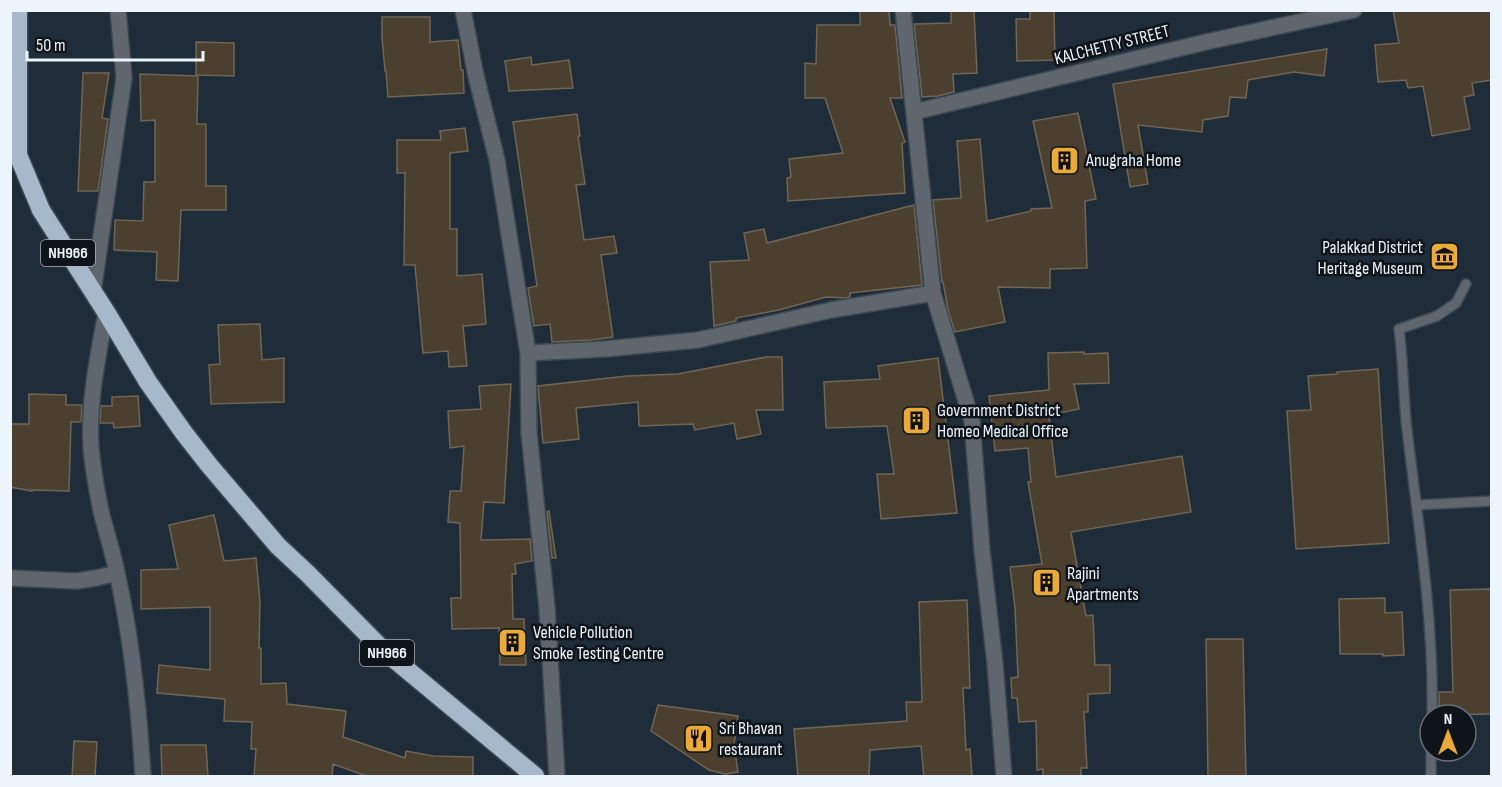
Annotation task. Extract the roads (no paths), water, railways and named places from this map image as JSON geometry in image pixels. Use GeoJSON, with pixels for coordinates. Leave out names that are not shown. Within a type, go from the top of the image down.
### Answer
{"type":"FeatureCollection","features":[{"type":"Feature","properties":{"kind":"highway","name":"NH966"},"geometry":{"type":"LineString","coordinates":[[18,10],[18,155],[40,210],[148,382],[209,465],[278,546],[381,649],[535,777]]}},
{"type":"Feature","properties":{"kind":"street"},"geometry":{"type":"LineString","coordinates":[[93,292],[123,78],[118,10]]}},
{"type":"Feature","properties":{"kind":"street"},"geometry":{"type":"LineString","coordinates":[[463,10],[476,76],[497,160],[528,353],[529,433],[547,608],[557,777]]}},
{"type":"Feature","properties":{"kind":"street"},"geometry":{"type":"LineString","coordinates":[[903,10],[933,293],[972,421],[1004,777]]}},
{"type":"Feature","properties":{"kind":"street","name":"KALCHETTY STREET"},"geometry":{"type":"LineString","coordinates":[[914,112],[1206,42],[1354,10]]}},
{"type":"Feature","properties":{"kind":"street"},"geometry":{"type":"LineString","coordinates":[[528,353],[605,349],[698,340],[831,310],[933,293]]}},
{"type":"Feature","properties":{"kind":"street"},"geometry":{"type":"LineString","coordinates":[[106,312],[95,370],[91,449],[100,509],[117,573],[128,637],[139,714],[143,777]]}},
{"type":"Feature","properties":{"kind":"street"},"geometry":{"type":"LineString","coordinates":[[10,578],[77,581],[117,573]]}},
{"type":"Feature","properties":{"kind":"lane"},"geometry":{"type":"LineString","coordinates":[[1432,703],[1433,673],[1423,557],[1407,435],[1399,329],[1437,316],[1456,303],[1466,284]]}},
{"type":"Feature","properties":{"kind":"lane"},"geometry":{"type":"LineString","coordinates":[[1417,505],[1491,501]]}},
{"type":"Feature","properties":{"kind":"place","name":"Anugraha Home"},"geometry":{"type":"Point","coordinates":[1065,160]}},
{"type":"Feature","properties":{"kind":"place","name":"Palakkad District Heritage Museum"},"geometry":{"type":"Point","coordinates":[1444,257]}},
{"type":"Feature","properties":{"kind":"place","name":"Government District Homeo Medical Office"},"geometry":{"type":"Point","coordinates":[916,420]}},
{"type":"Feature","properties":{"kind":"place","name":"Rajini Apartments"},"geometry":{"type":"Point","coordinates":[1046,583]}},
{"type":"Feature","properties":{"kind":"place","name":"Vehicle Pollution Smoke Testing Centre"},"geometry":{"type":"Point","coordinates":[512,642]}},
{"type":"Feature","properties":{"kind":"place","name":"Sri Bhavan restaurant"},"geometry":{"type":"Point","coordinates":[698,738]}}]}
